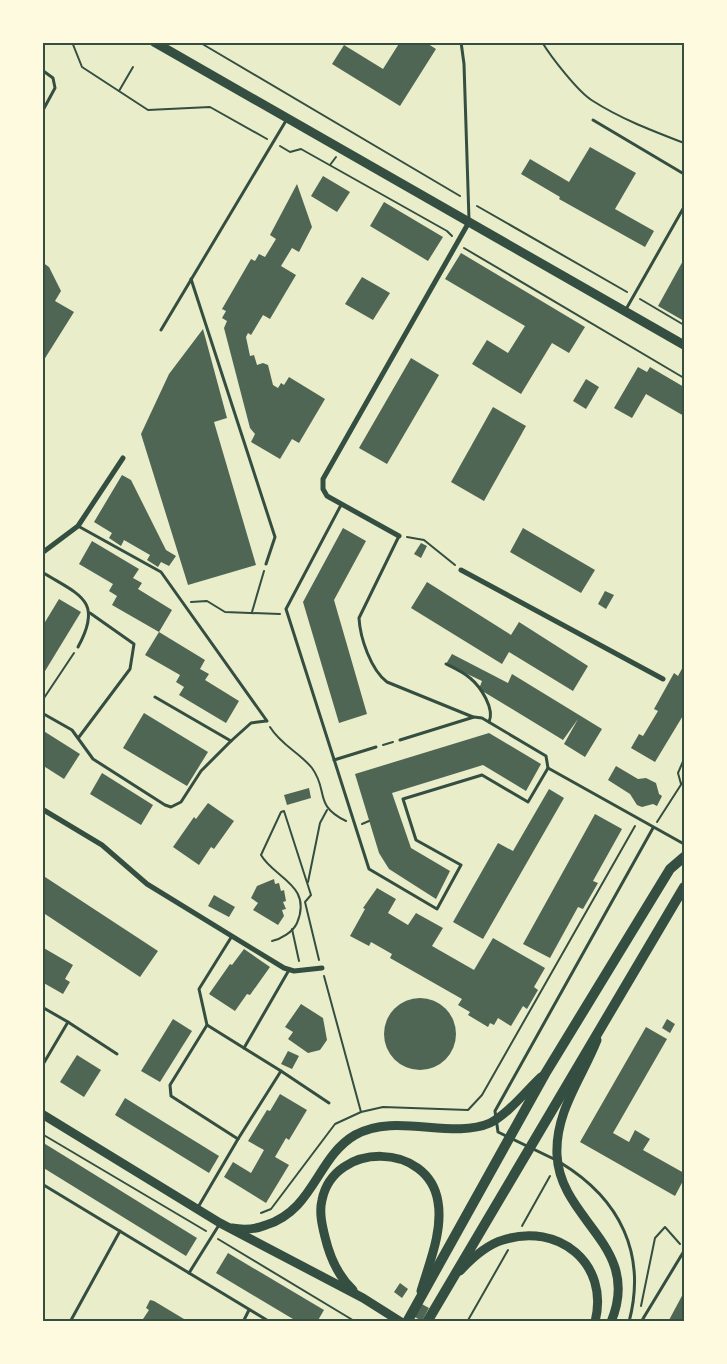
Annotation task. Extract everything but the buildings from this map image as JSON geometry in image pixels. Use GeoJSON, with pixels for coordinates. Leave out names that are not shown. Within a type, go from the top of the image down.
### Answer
{"type":"FeatureCollection","features":[{"type":"Feature","properties":{"kind":"main road"},"geometry":{"type":"LineString","coordinates":[[154,42],[684,345]]}},
{"type":"Feature","properties":{"kind":"main road"},"geometry":{"type":"LineString","coordinates":[[407,1322],[546,1074],[670,870],[684,857]]}},
{"type":"Feature","properties":{"kind":"main road"},"geometry":{"type":"LineString","coordinates":[[430,1317],[602,1030],[684,887]]}},
{"type":"Feature","properties":{"kind":"main road"},"geometry":{"type":"LineString","coordinates":[[602,1030],[564,1109],[558,1133],[558,1161],[566,1189],[604,1246],[617,1272],[619,1296],[611,1322]]}},
{"type":"Feature","properties":{"kind":"main road"},"geometry":{"type":"LineString","coordinates":[[223,1224],[238,1229],[252,1228],[280,1220],[294,1211],[344,1144],[362,1132],[384,1126],[452,1128],[490,1123],[546,1074]]}},
{"type":"Feature","properties":{"kind":"main road"},"geometry":{"type":"LineString","coordinates":[[42,1114],[197,1209],[363,1298],[401,1322]]}},
{"type":"Feature","properties":{"kind":"main road"},"geometry":{"type":"LineString","coordinates":[[363,1298],[340,1276],[328,1250],[321,1213],[322,1198],[337,1174],[348,1165],[372,1156],[388,1156],[404,1160],[418,1168],[426,1176],[436,1193],[439,1215],[436,1238],[418,1304]]}},
{"type":"Feature","properties":{"kind":"main road"},"geometry":{"type":"LineString","coordinates":[[430,1317],[459,1272],[479,1253],[502,1240],[537,1235],[564,1244],[588,1266],[595,1282],[598,1298],[594,1322]]}},
{"type":"Feature","properties":{"kind":"street"},"geometry":{"type":"LineString","coordinates":[[399,536],[327,496],[323,489],[323,479],[469,221]]}},
{"type":"Feature","properties":{"kind":"street"},"geometry":{"type":"LineString","coordinates":[[42,553],[78,526],[123,458]]}},
{"type":"Feature","properties":{"kind":"street"},"geometry":{"type":"LineString","coordinates":[[461,570],[663,679]]}},
{"type":"Feature","properties":{"kind":"street"},"geometry":{"type":"LineString","coordinates":[[42,810],[102,845],[147,884],[289,970],[322,968]]}},
{"type":"Feature","properties":{"kind":"lane"},"geometry":{"type":"LineString","coordinates":[[460,42],[464,64],[469,221]]}},
{"type":"Feature","properties":{"kind":"lane"},"geometry":{"type":"LineString","coordinates":[[42,70],[53,78],[55,88],[42,112]]}},
{"type":"Feature","properties":{"kind":"lane"},"geometry":{"type":"LineString","coordinates":[[162,330],[287,118]]}},
{"type":"Feature","properties":{"kind":"lane"},"geometry":{"type":"LineString","coordinates":[[593,120],[684,174]]}},
{"type":"Feature","properties":{"kind":"lane"},"geometry":{"type":"LineString","coordinates":[[625,311],[684,207]]}},
{"type":"Feature","properties":{"kind":"lane"},"geometry":{"type":"LineString","coordinates":[[191,279],[274,537],[266,564]]}},
{"type":"Feature","properties":{"kind":"lane"},"geometry":{"type":"LineString","coordinates":[[341,505],[286,609],[368,869],[437,909],[461,865],[416,840],[403,800],[482,775],[528,802],[548,768],[546,756],[489,722],[387,682],[379,676],[374,667],[359,618],[399,536]]}},
{"type":"Feature","properties":{"kind":"lane"},"geometry":{"type":"LineString","coordinates":[[42,713],[72,730],[79,737],[93,759],[171,807],[181,802],[201,771],[230,741],[251,723],[267,721],[161,572],[78,526]]}},
{"type":"Feature","properties":{"kind":"lane"},"geometry":{"type":"LineString","coordinates":[[42,572],[82,597],[90,613],[134,644],[130,669],[79,737]]}},
{"type":"Feature","properties":{"kind":"lane"},"geometry":{"type":"LineString","coordinates":[[78,647],[87,630],[90,613]]}},
{"type":"Feature","properties":{"kind":"lane"},"geometry":{"type":"LineString","coordinates":[[446,664],[466,675],[476,684],[491,709],[489,722]]}},
{"type":"Feature","properties":{"kind":"lane"},"geometry":{"type":"LineString","coordinates":[[155,697],[230,741]]}},
{"type":"Feature","properties":{"kind":"lane"},"geometry":{"type":"LineString","coordinates":[[400,740],[474,717]]}},
{"type":"Feature","properties":{"kind":"lane"},"geometry":{"type":"LineString","coordinates":[[334,760],[376,747]]}},
{"type":"Feature","properties":{"kind":"lane"},"geometry":{"type":"LineString","coordinates":[[548,768],[684,844]]}},
{"type":"Feature","properties":{"kind":"lane"},"geometry":{"type":"LineString","coordinates":[[629,1322],[634,1303],[635,1272],[633,1253],[609,1203],[580,1174],[558,1161],[498,1132],[495,1111],[653,828]]}},
{"type":"Feature","properties":{"kind":"lane"},"geometry":{"type":"LineString","coordinates":[[232,936],[199,989],[207,1025],[170,1085],[171,1096],[238,1139]]}},
{"type":"Feature","properties":{"kind":"lane"},"geometry":{"type":"LineString","coordinates":[[244,1048],[289,970]]}},
{"type":"Feature","properties":{"kind":"lane"},"geometry":{"type":"LineString","coordinates":[[42,1007],[117,1054]]}},
{"type":"Feature","properties":{"kind":"lane"},"geometry":{"type":"LineString","coordinates":[[42,1066],[68,1022]]}},
{"type":"Feature","properties":{"kind":"lane"},"geometry":{"type":"LineString","coordinates":[[207,1025],[329,1103]]}},
{"type":"Feature","properties":{"kind":"lane"},"geometry":{"type":"LineString","coordinates":[[197,1209],[281,1071]]}},
{"type":"Feature","properties":{"kind":"lane"},"geometry":{"type":"LineString","coordinates":[[42,1184],[270,1322]]}},
{"type":"Feature","properties":{"kind":"lane"},"geometry":{"type":"LineString","coordinates":[[189,1273],[212,1235],[223,1224]]}},
{"type":"Feature","properties":{"kind":"lane"},"geometry":{"type":"LineString","coordinates":[[70,1322],[120,1231]]}},
{"type":"Feature","properties":{"kind":"lane"},"geometry":{"type":"LineString","coordinates":[[641,1322],[684,1251]]}},
{"type":"Feature","properties":{"kind":"lane"},"geometry":{"type":"LineString","coordinates":[[243,1322],[249,1310]]}},
{"type":"Feature","properties":{"kind":"path"},"geometry":{"type":"LineString","coordinates":[[72,42],[82,68],[148,110],[210,106],[290,152],[301,148],[447,231],[465,248],[684,378]]}},
{"type":"Feature","properties":{"kind":"path"},"geometry":{"type":"LineString","coordinates":[[200,42],[351,134],[684,325]]}},
{"type":"Feature","properties":{"kind":"path"},"geometry":{"type":"LineString","coordinates":[[542,42],[549,54],[591,100],[652,131],[684,142]]}},
{"type":"Feature","properties":{"kind":"path"},"geometry":{"type":"LineString","coordinates":[[119,91],[133,67]]}},
{"type":"Feature","properties":{"kind":"path"},"geometry":{"type":"LineString","coordinates":[[399,536],[424,540],[461,570]]}},
{"type":"Feature","properties":{"kind":"path"},"geometry":{"type":"LineString","coordinates":[[252,612],[266,564]]}},
{"type":"Feature","properties":{"kind":"path"},"geometry":{"type":"LineString","coordinates":[[183,603],[207,601],[225,612],[274,614]]}},
{"type":"Feature","properties":{"kind":"path"},"geometry":{"type":"LineString","coordinates":[[42,701],[78,647]]}},
{"type":"Feature","properties":{"kind":"path"},"geometry":{"type":"LineString","coordinates":[[267,721],[275,735],[311,766],[328,810],[355,826]]}},
{"type":"Feature","properties":{"kind":"path"},"geometry":{"type":"LineString","coordinates":[[376,747],[400,740]]}},
{"type":"Feature","properties":{"kind":"path"},"geometry":{"type":"LineString","coordinates":[[681,784],[678,773],[684,759]]}},
{"type":"Feature","properties":{"kind":"path"},"geometry":{"type":"LineString","coordinates":[[653,828],[684,780]]}},
{"type":"Feature","properties":{"kind":"path"},"geometry":{"type":"LineString","coordinates":[[308,884],[320,823],[328,810]]}},
{"type":"Feature","properties":{"kind":"path"},"geometry":{"type":"LineString","coordinates":[[272,941],[282,937],[292,929],[299,913],[296,893],[287,879],[260,855],[283,811],[286,812],[308,884],[311,898],[305,902],[360,1112]]}},
{"type":"Feature","properties":{"kind":"path"},"geometry":{"type":"LineString","coordinates":[[477,1101],[482,1096],[638,820]]}},
{"type":"Feature","properties":{"kind":"path"},"geometry":{"type":"LineString","coordinates":[[292,929],[301,970]]}},
{"type":"Feature","properties":{"kind":"path"},"geometry":{"type":"LineString","coordinates":[[42,1134],[356,1322]]}},
{"type":"Feature","properties":{"kind":"path"},"geometry":{"type":"LineString","coordinates":[[521,1228],[558,1161]]}},
{"type":"Feature","properties":{"kind":"path"},"geometry":{"type":"LineString","coordinates":[[645,1318],[640,1312],[655,1238],[665,1226],[680,1244]]}},
{"type":"Feature","properties":{"kind":"path"},"geometry":{"type":"LineString","coordinates":[[467,1322],[511,1245]]}}]}
